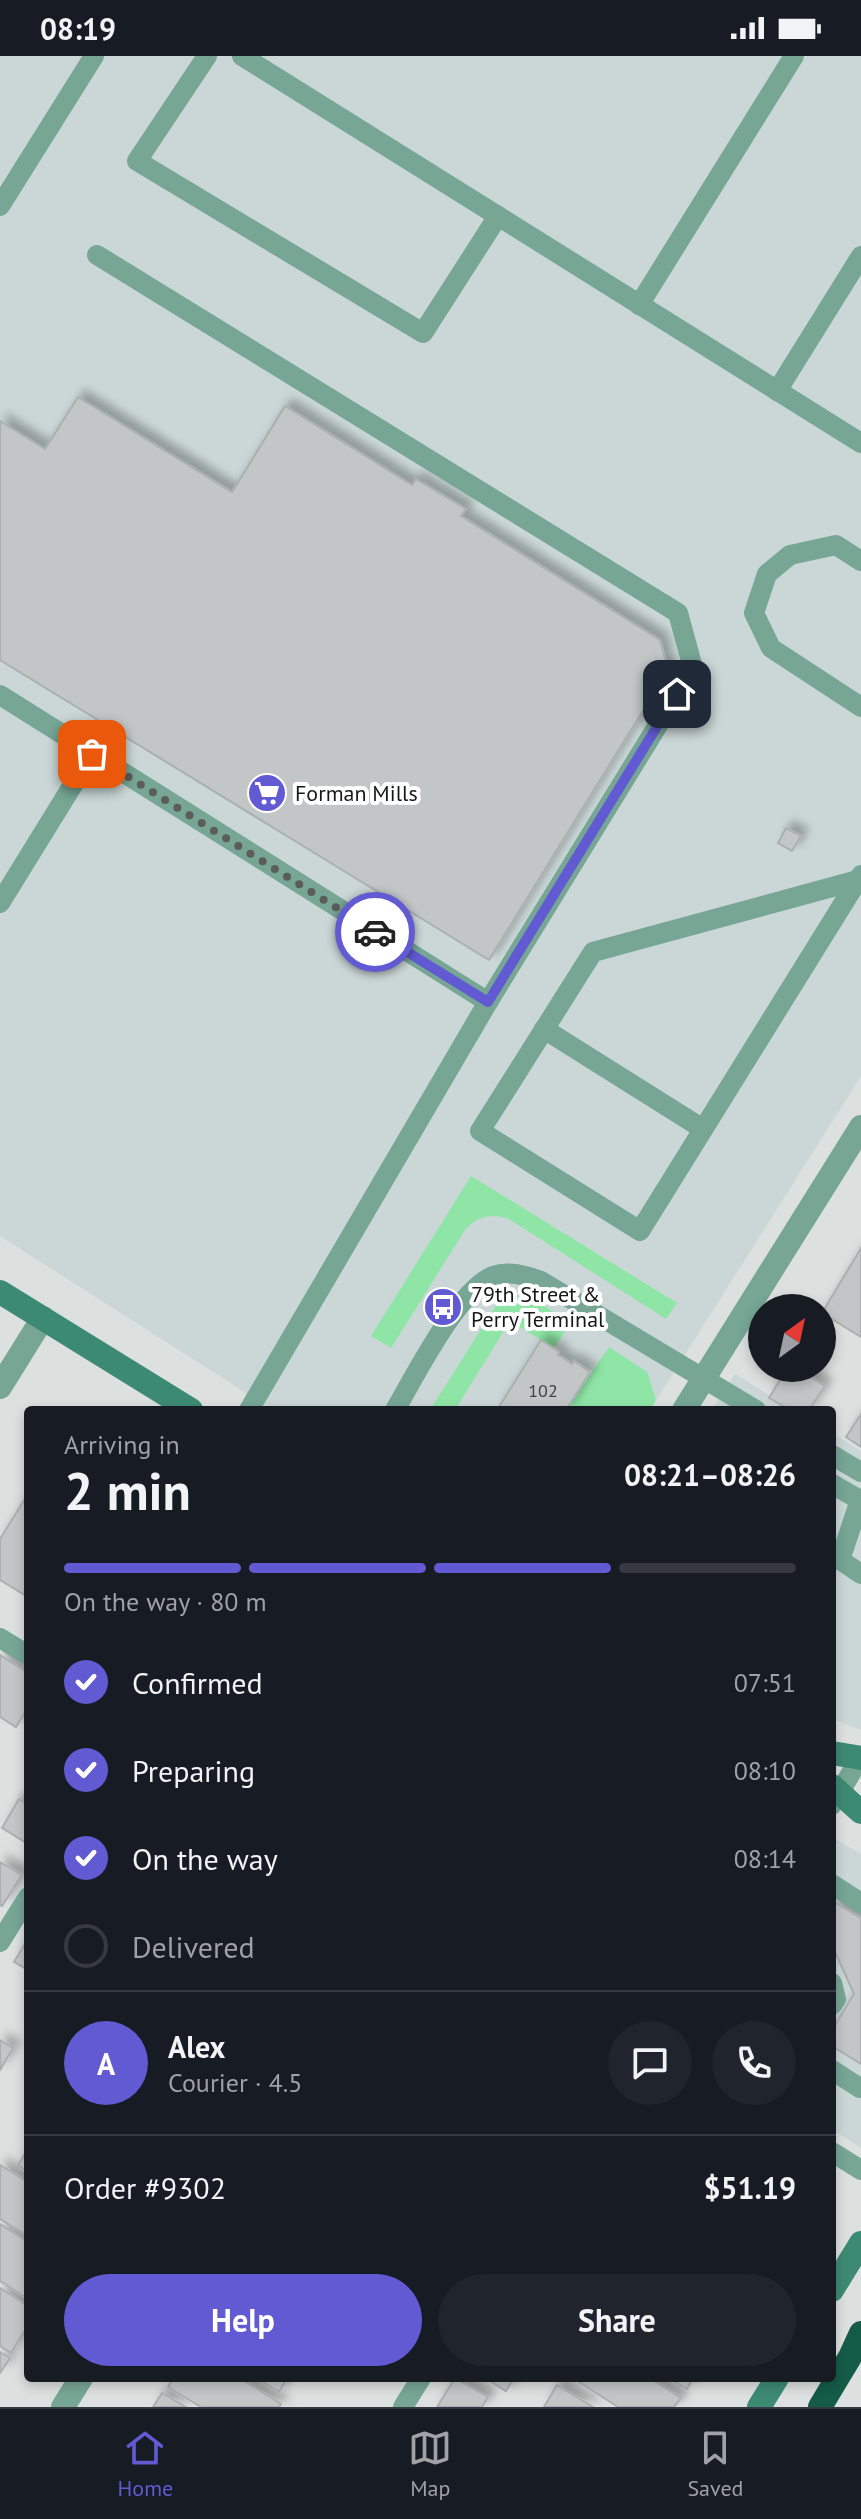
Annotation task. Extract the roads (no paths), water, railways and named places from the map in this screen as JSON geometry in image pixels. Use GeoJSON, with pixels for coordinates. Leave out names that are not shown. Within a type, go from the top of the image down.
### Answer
{"type":"FeatureCollection","features":[{"type":"Feature","properties":{"kind":"highway"},"geometry":{"type":"LineString","coordinates":[[836,2380],[861,2333]]}},
{"type":"Feature","properties":{"kind":"highway"},"geometry":{"type":"LineString","coordinates":[[820,2407],[835,2382]]}},
{"type":"Feature","properties":{"kind":"main road"},"geometry":{"type":"LineString","coordinates":[[0,1292],[185,1406]]}},
{"type":"Feature","properties":{"kind":"main road"},"geometry":{"type":"LineString","coordinates":[[836,1754],[860,1758]]}},
{"type":"Feature","properties":{"kind":"main road"},"geometry":{"type":"LineString","coordinates":[[836,1795],[861,1812]]}},
{"type":"Feature","properties":{"kind":"main road"},"geometry":{"type":"LineString","coordinates":[[836,2284],[861,2243]]}},
{"type":"Feature","properties":{"kind":"main road"},"geometry":{"type":"LineString","coordinates":[[759,2407],[775,2382]]}},
{"type":"Feature","properties":{"kind":"street"},"geometry":{"type":"LineString","coordinates":[[687,1406],[861,1127]]}},
{"type":"Feature","properties":{"kind":"street"},"geometry":{"type":"LineString","coordinates":[[0,1387],[43,1318]]}},
{"type":"Feature","properties":{"kind":"street"},"geometry":{"type":"LineString","coordinates":[[63,2407],[79,2382]]}},
{"type":"Feature","properties":{"kind":"lane"},"geometry":{"type":"LineString","coordinates":[[0,206],[94,56]]}},
{"type":"Feature","properties":{"kind":"lane"},"geometry":{"type":"LineString","coordinates":[[207,56],[137,161],[423,333],[498,216]]}},
{"type":"Feature","properties":{"kind":"lane"},"geometry":{"type":"LineString","coordinates":[[242,56],[861,443]]}},
{"type":"Feature","properties":{"kind":"lane"},"geometry":{"type":"LineString","coordinates":[[639,305],[794,56]]}},
{"type":"Feature","properties":{"kind":"lane"},"geometry":{"type":"LineString","coordinates":[[97,255],[678,613],[693,668],[488,1002],[251,1406]]}},
{"type":"Feature","properties":{"kind":"lane"},"geometry":{"type":"LineString","coordinates":[[777,391],[861,256]]}},
{"type":"Feature","properties":{"kind":"lane"},"geometry":{"type":"LineString","coordinates":[[861,561],[836,545],[790,555],[767,574],[754,613],[771,648],[861,707]]}},
{"type":"Feature","properties":{"kind":"lane"},"geometry":{"type":"LineString","coordinates":[[0,695],[488,1002]]}},
{"type":"Feature","properties":{"kind":"lane"},"geometry":{"type":"LineString","coordinates":[[0,903],[92,754]]}},
{"type":"Feature","properties":{"kind":"lane"},"geometry":{"type":"LineString","coordinates":[[860,877],[640,1231],[480,1131],[593,952],[860,877]]}},
{"type":"Feature","properties":{"kind":"lane"},"geometry":{"type":"LineString","coordinates":[[544,1029],[703,1129]]}},
{"type":"Feature","properties":{"kind":"lane"},"geometry":{"type":"LineString","coordinates":[[397,1406],[474,1288],[494,1276],[517,1273],[541,1281],[749,1406]]}},
{"type":"Feature","properties":{"kind":"lane"},"geometry":{"type":"LineString","coordinates":[[836,1457],[861,1472]]}},
{"type":"Feature","properties":{"kind":"lane"},"geometry":{"type":"LineString","coordinates":[[836,1486],[860,1500],[836,1566],[861,1574]]}},
{"type":"Feature","properties":{"kind":"lane"},"geometry":{"type":"LineString","coordinates":[[0,1638],[24,1653]]}},
{"type":"Feature","properties":{"kind":"lane"},"geometry":{"type":"LineString","coordinates":[[836,1793],[860,1758]]}},
{"type":"Feature","properties":{"kind":"lane"},"geometry":{"type":"LineString","coordinates":[[836,1887],[861,1903]]}},
{"type":"Feature","properties":{"kind":"lane"},"geometry":{"type":"LineString","coordinates":[[0,1942],[24,1903]]}},
{"type":"Feature","properties":{"kind":"lane"},"geometry":{"type":"LineString","coordinates":[[836,2072],[861,2088]]}},
{"type":"Feature","properties":{"kind":"lane"},"geometry":{"type":"LineString","coordinates":[[836,2154],[861,2170]]}},
{"type":"Feature","properties":{"kind":"lane"},"geometry":{"type":"LineString","coordinates":[[403,2407],[419,2382]]}},
{"type":"Feature","properties":{"kind":"place","name":"Forman Mills"},"geometry":{"type":"Point","coordinates":[267,793]}},
{"type":"Feature","properties":{"kind":"place","name":"79th Street & Perry Terminal"},"geometry":{"type":"Point","coordinates":[443,1307]}}]}
